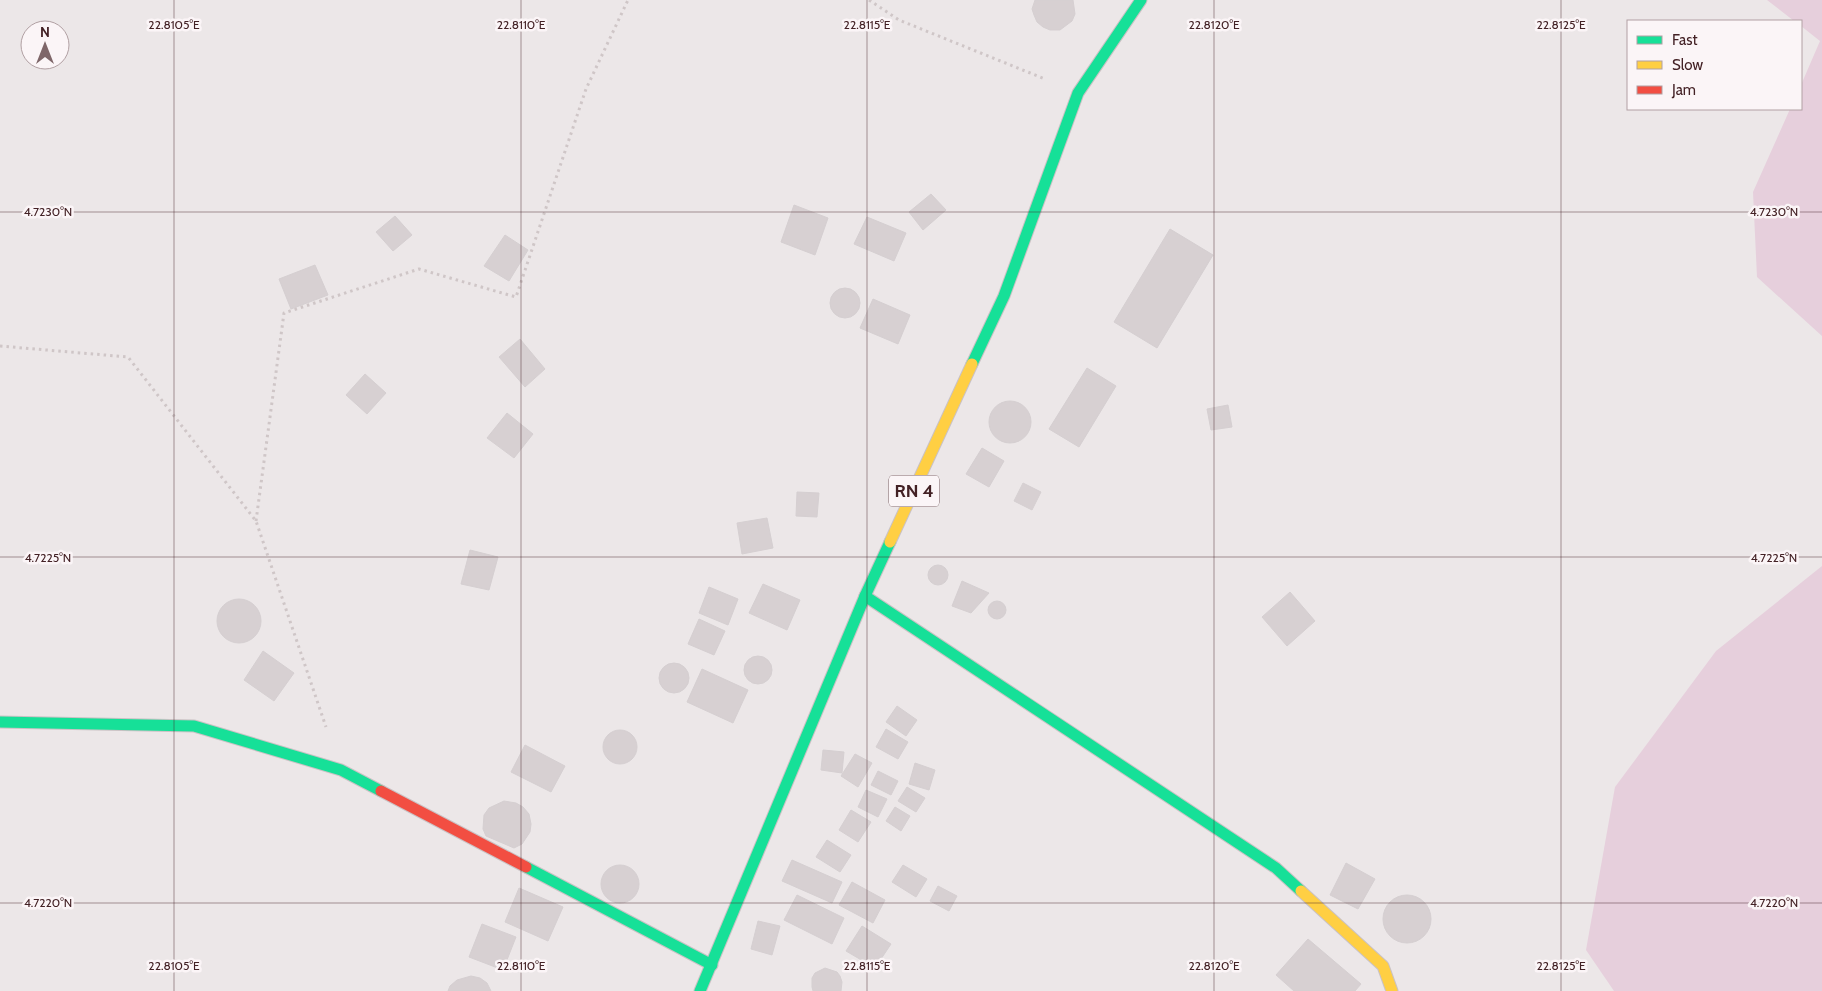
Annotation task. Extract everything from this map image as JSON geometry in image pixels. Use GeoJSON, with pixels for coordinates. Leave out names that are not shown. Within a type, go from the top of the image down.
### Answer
{"type":"FeatureCollection","features":[{"type":"Feature","properties":{"kind":"main road","name":"RN 4"},"geometry":{"type":"LineString","coordinates":[[700,991],[865,596],[1004,296],[1078,93],[1141,0]]}},
{"type":"Feature","properties":{"kind":"main road"},"geometry":{"type":"LineString","coordinates":[[865,596],[1276,868],[1383,966],[1392,991]]}},
{"type":"Feature","properties":{"kind":"main road"},"geometry":{"type":"LineString","coordinates":[[0,722],[194,726],[341,770],[712,965]]}},
{"type":"Feature","properties":{"kind":"path"},"geometry":{"type":"LineString","coordinates":[[256,521],[284,313],[419,269],[516,297],[586,89],[628,0]]}},
{"type":"Feature","properties":{"kind":"path"},"geometry":{"type":"LineString","coordinates":[[869,0],[899,20],[1078,93]]}},
{"type":"Feature","properties":{"kind":"path"},"geometry":{"type":"LineString","coordinates":[[0,346],[128,357],[256,521],[341,770]]}},
{"type":"Feature","properties":{"kind":"shaded area"},"geometry":{"type":"Polygon","coordinates":[[[1767,0],[1822,0],[1822,336],[1757,277],[1753,192],[1790,110],[1802,110],[1802,83],[1820,41],[1802,27],[1802,20],[1793,20],[1767,0]]]}},
{"type":"Feature","properties":{"kind":"shaded area"},"geometry":{"type":"Polygon","coordinates":[[[1822,566],[1822,991],[1614,991],[1586,950],[1615,787],[1716,651],[1822,566]]]}},
{"type":"Feature","properties":{"kind":"building"},"geometry":{"type":"Polygon","coordinates":[[[1035,0],[1073,0],[1075,14],[1072,21],[1060,30],[1050,30],[1043,27],[1037,22],[1032,9],[1035,0]]]}},
{"type":"Feature","properties":{"kind":"building"},"geometry":{"type":"Polygon","coordinates":[[[931,194],[946,210],[923,230],[909,212],[931,194]]]}},
{"type":"Feature","properties":{"kind":"building"},"geometry":{"type":"Polygon","coordinates":[[[794,205],[828,218],[815,255],[781,242],[794,205]]]}},
{"type":"Feature","properties":{"kind":"building"},"geometry":{"type":"Polygon","coordinates":[[[395,216],[412,235],[393,251],[376,232],[395,216]]]}},
{"type":"Feature","properties":{"kind":"building"},"geometry":{"type":"Polygon","coordinates":[[[867,217],[906,233],[894,261],[854,244],[867,217]]]}},
{"type":"Feature","properties":{"kind":"building"},"geometry":{"type":"Polygon","coordinates":[[[1170,229],[1213,255],[1157,348],[1114,322],[1170,229]]]}},
{"type":"Feature","properties":{"kind":"building"},"geometry":{"type":"Polygon","coordinates":[[[505,235],[528,250],[509,281],[484,266],[505,235]]]}},
{"type":"Feature","properties":{"kind":"building"},"geometry":{"type":"Polygon","coordinates":[[[315,265],[328,295],[291,309],[279,279],[315,265]]]}},
{"type":"Feature","properties":{"kind":"building"},"geometry":{"type":"Polygon","coordinates":[[[845,288],[856,292],[860,303],[856,314],[845,318],[834,314],[830,303],[834,292],[845,288]]]}},
{"type":"Feature","properties":{"kind":"building"},"geometry":{"type":"Polygon","coordinates":[[[873,299],[910,315],[898,344],[860,328],[873,299]]]}},
{"type":"Feature","properties":{"kind":"building"},"geometry":{"type":"Polygon","coordinates":[[[520,339],[545,369],[525,387],[499,357],[520,339]]]}},
{"type":"Feature","properties":{"kind":"building"},"geometry":{"type":"Polygon","coordinates":[[[1087,368],[1116,386],[1079,447],[1049,429],[1087,368]]]}},
{"type":"Feature","properties":{"kind":"building"},"geometry":{"type":"Polygon","coordinates":[[[365,374],[386,393],[367,414],[346,395],[365,374]]]}},
{"type":"Feature","properties":{"kind":"building"},"geometry":{"type":"Polygon","coordinates":[[[1014,401],[1022,404],[1028,410],[1031,422],[1028,434],[1022,440],[1006,443],[998,440],[992,434],[989,418],[992,410],[998,404],[1014,401]]]}},
{"type":"Feature","properties":{"kind":"building"},"geometry":{"type":"Polygon","coordinates":[[[1228,405],[1232,427],[1211,430],[1207,409],[1228,405]]]}},
{"type":"Feature","properties":{"kind":"building"},"geometry":{"type":"Polygon","coordinates":[[[507,413],[533,434],[514,458],[487,438],[507,413]]]}},
{"type":"Feature","properties":{"kind":"building"},"geometry":{"type":"Polygon","coordinates":[[[982,448],[1004,461],[989,487],[966,474],[982,448]]]}},
{"type":"Feature","properties":{"kind":"building"},"geometry":{"type":"Polygon","coordinates":[[[1023,483],[1041,492],[1032,510],[1014,501],[1023,483]]]}},
{"type":"Feature","properties":{"kind":"building"},"geometry":{"type":"Polygon","coordinates":[[[797,492],[819,493],[817,517],[796,516],[797,492]]]}},
{"type":"Feature","properties":{"kind":"building"},"geometry":{"type":"Polygon","coordinates":[[[767,518],[773,548],[742,554],[737,523],[767,518]]]}},
{"type":"Feature","properties":{"kind":"building"},"geometry":{"type":"Polygon","coordinates":[[[470,550],[498,557],[489,590],[461,584],[470,550]]]}},
{"type":"Feature","properties":{"kind":"building"},"geometry":{"type":"Polygon","coordinates":[[[938,565],[945,568],[948,575],[945,582],[938,585],[931,582],[928,575],[931,568],[938,565]]]}},
{"type":"Feature","properties":{"kind":"building"},"geometry":{"type":"Polygon","coordinates":[[[962,581],[989,593],[971,613],[952,606],[962,581]]]}},
{"type":"Feature","properties":{"kind":"building"},"geometry":{"type":"Polygon","coordinates":[[[763,584],[800,600],[787,630],[749,613],[763,584]]]}},
{"type":"Feature","properties":{"kind":"building"},"geometry":{"type":"Polygon","coordinates":[[[709,587],[738,599],[728,625],[699,613],[709,587]]]}},
{"type":"Feature","properties":{"kind":"building"},"geometry":{"type":"Polygon","coordinates":[[[1290,592],[1315,621],[1287,646],[1262,617],[1290,592]]]}},
{"type":"Feature","properties":{"kind":"building"},"geometry":{"type":"Polygon","coordinates":[[[239,599],[251,603],[257,609],[261,621],[257,633],[251,639],[239,643],[227,639],[221,633],[217,621],[221,609],[227,603],[239,599]]]}},
{"type":"Feature","properties":{"kind":"building"},"geometry":{"type":"Polygon","coordinates":[[[997,601],[1003,604],[1006,610],[1003,616],[997,619],[991,616],[988,610],[991,604],[997,601]]]}},
{"type":"Feature","properties":{"kind":"building"},"geometry":{"type":"Polygon","coordinates":[[[699,619],[725,631],[714,655],[688,644],[699,619]]]}},
{"type":"Feature","properties":{"kind":"building"},"geometry":{"type":"Polygon","coordinates":[[[263,651],[294,673],[274,701],[244,680],[263,651]]]}},
{"type":"Feature","properties":{"kind":"building"},"geometry":{"type":"Polygon","coordinates":[[[758,656],[768,660],[772,670],[768,680],[758,684],[748,680],[744,670],[748,660],[758,656]]]}},
{"type":"Feature","properties":{"kind":"building"},"geometry":{"type":"Polygon","coordinates":[[[674,663],[685,667],[689,678],[685,689],[674,693],[663,689],[659,678],[663,667],[674,663]]]}},
{"type":"Feature","properties":{"kind":"building"},"geometry":{"type":"Polygon","coordinates":[[[702,669],[748,690],[733,723],[687,702],[702,669]]]}},
{"type":"Feature","properties":{"kind":"building"},"geometry":{"type":"Polygon","coordinates":[[[897,706],[917,720],[906,736],[886,722],[897,706]]]}},
{"type":"Feature","properties":{"kind":"building"},"geometry":{"type":"Polygon","coordinates":[[[886,729],[908,742],[898,759],[876,747],[886,729]]]}},
{"type":"Feature","properties":{"kind":"building"},"geometry":{"type":"Polygon","coordinates":[[[620,730],[627,731],[632,735],[636,740],[636,754],[632,759],[627,763],[620,764],[613,763],[608,759],[604,754],[603,747],[604,740],[608,735],[613,731],[620,730]]]}},
{"type":"Feature","properties":{"kind":"building"},"geometry":{"type":"Polygon","coordinates":[[[525,745],[565,766],[551,792],[511,772],[525,745]]]}},
{"type":"Feature","properties":{"kind":"building"},"geometry":{"type":"Polygon","coordinates":[[[823,750],[844,752],[842,773],[821,770],[823,750]]]}},
{"type":"Feature","properties":{"kind":"building"},"geometry":{"type":"Polygon","coordinates":[[[855,754],[872,763],[858,787],[841,776],[855,754]]]}},
{"type":"Feature","properties":{"kind":"building"},"geometry":{"type":"Polygon","coordinates":[[[915,763],[935,770],[929,790],[909,784],[915,763]]]}},
{"type":"Feature","properties":{"kind":"building"},"geometry":{"type":"Polygon","coordinates":[[[878,771],[898,781],[891,795],[871,785],[878,771]]]}},
{"type":"Feature","properties":{"kind":"building"},"geometry":{"type":"Polygon","coordinates":[[[907,787],[925,798],[916,812],[898,801],[907,787]]]}},
{"type":"Feature","properties":{"kind":"building"},"geometry":{"type":"Polygon","coordinates":[[[866,790],[887,799],[878,817],[858,807],[866,790]]]}},
{"type":"Feature","properties":{"kind":"building"},"geometry":{"type":"Polygon","coordinates":[[[504,801],[516,803],[529,814],[530,832],[522,844],[514,848],[486,836],[483,829],[484,815],[489,808],[504,801]]]}},
{"type":"Feature","properties":{"kind":"building"},"geometry":{"type":"Polygon","coordinates":[[[895,807],[910,816],[901,831],[886,821],[895,807]]]}},
{"type":"Feature","properties":{"kind":"building"},"geometry":{"type":"Polygon","coordinates":[[[851,810],[871,822],[858,842],[839,830],[851,810]]]}},
{"type":"Feature","properties":{"kind":"building"},"geometry":{"type":"Polygon","coordinates":[[[827,840],[851,855],[840,872],[816,857],[827,840]]]}},
{"type":"Feature","properties":{"kind":"building"},"geometry":{"type":"Polygon","coordinates":[[[792,860],[842,882],[832,903],[782,881],[792,860]]]}},
{"type":"Feature","properties":{"kind":"building"},"geometry":{"type":"Polygon","coordinates":[[[1346,863],[1375,879],[1358,909],[1330,895],[1346,863]]]}},
{"type":"Feature","properties":{"kind":"building"},"geometry":{"type":"Polygon","coordinates":[[[620,865],[633,871],[639,884],[633,897],[620,903],[607,897],[601,884],[607,871],[620,865]]]}},
{"type":"Feature","properties":{"kind":"building"},"geometry":{"type":"Polygon","coordinates":[[[903,865],[927,879],[916,897],[892,882],[903,865]]]}},
{"type":"Feature","properties":{"kind":"building"},"geometry":{"type":"Polygon","coordinates":[[[852,882],[885,900],[873,923],[839,905],[852,882]]]}},
{"type":"Feature","properties":{"kind":"building"},"geometry":{"type":"Polygon","coordinates":[[[938,886],[957,896],[949,911],[930,901],[938,886]]]}},
{"type":"Feature","properties":{"kind":"building"},"geometry":{"type":"Polygon","coordinates":[[[519,888],[563,907],[548,941],[505,922],[519,888]]]}},
{"type":"Feature","properties":{"kind":"building"},"geometry":{"type":"Polygon","coordinates":[[[797,895],[844,918],[832,944],[784,920],[797,895]]]}},
{"type":"Feature","properties":{"kind":"building"},"geometry":{"type":"Polygon","coordinates":[[[1402,895],[1412,895],[1424,902],[1431,914],[1431,924],[1424,936],[1412,943],[1402,943],[1394,939],[1387,932],[1383,924],[1383,914],[1387,906],[1394,899],[1402,895]]]}},
{"type":"Feature","properties":{"kind":"building"},"geometry":{"type":"Polygon","coordinates":[[[758,921],[780,926],[772,955],[751,949],[758,921]]]}},
{"type":"Feature","properties":{"kind":"building"},"geometry":{"type":"Polygon","coordinates":[[[482,924],[516,937],[503,970],[469,957],[482,924]]]}},
{"type":"Feature","properties":{"kind":"building"},"geometry":{"type":"Polygon","coordinates":[[[862,926],[891,944],[875,968],[846,951],[862,926]]]}},
{"type":"Feature","properties":{"kind":"building"},"geometry":{"type":"Polygon","coordinates":[[[1308,939],[1361,984],[1355,991],[1294,991],[1276,975],[1308,939]]]}},
{"type":"Feature","properties":{"kind":"building"},"geometry":{"type":"Polygon","coordinates":[[[825,968],[837,972],[840,976],[842,982],[841,991],[813,991],[812,978],[815,973],[825,968]]]}},
{"type":"Feature","properties":{"kind":"building"},"geometry":{"type":"Polygon","coordinates":[[[471,976],[480,978],[487,983],[491,991],[448,991],[450,986],[457,980],[471,976]]]}},
{"type":"Feature","properties":{"kind":"traffic: fast"},"geometry":{"type":"LineString","coordinates":[[972,364],[1004,296],[1078,93],[1141,0]]}},
{"type":"Feature","properties":{"kind":"traffic: fast"},"geometry":{"type":"LineString","coordinates":[[700,991],[865,596],[890,542]]}},
{"type":"Feature","properties":{"kind":"traffic: fast"},"geometry":{"type":"LineString","coordinates":[[865,596],[1276,868],[1301,891]]}},
{"type":"Feature","properties":{"kind":"traffic: fast"},"geometry":{"type":"LineString","coordinates":[[0,722],[194,726],[341,770],[381,791]]}},
{"type":"Feature","properties":{"kind":"traffic: fast"},"geometry":{"type":"LineString","coordinates":[[526,867],[712,965]]}},
{"type":"Feature","properties":{"kind":"traffic: slow"},"geometry":{"type":"LineString","coordinates":[[890,542],[972,364]]}},
{"type":"Feature","properties":{"kind":"traffic: slow"},"geometry":{"type":"LineString","coordinates":[[1301,891],[1383,966],[1392,991]]}},
{"type":"Feature","properties":{"kind":"traffic: jam"},"geometry":{"type":"LineString","coordinates":[[381,791],[526,867]]}}]}
